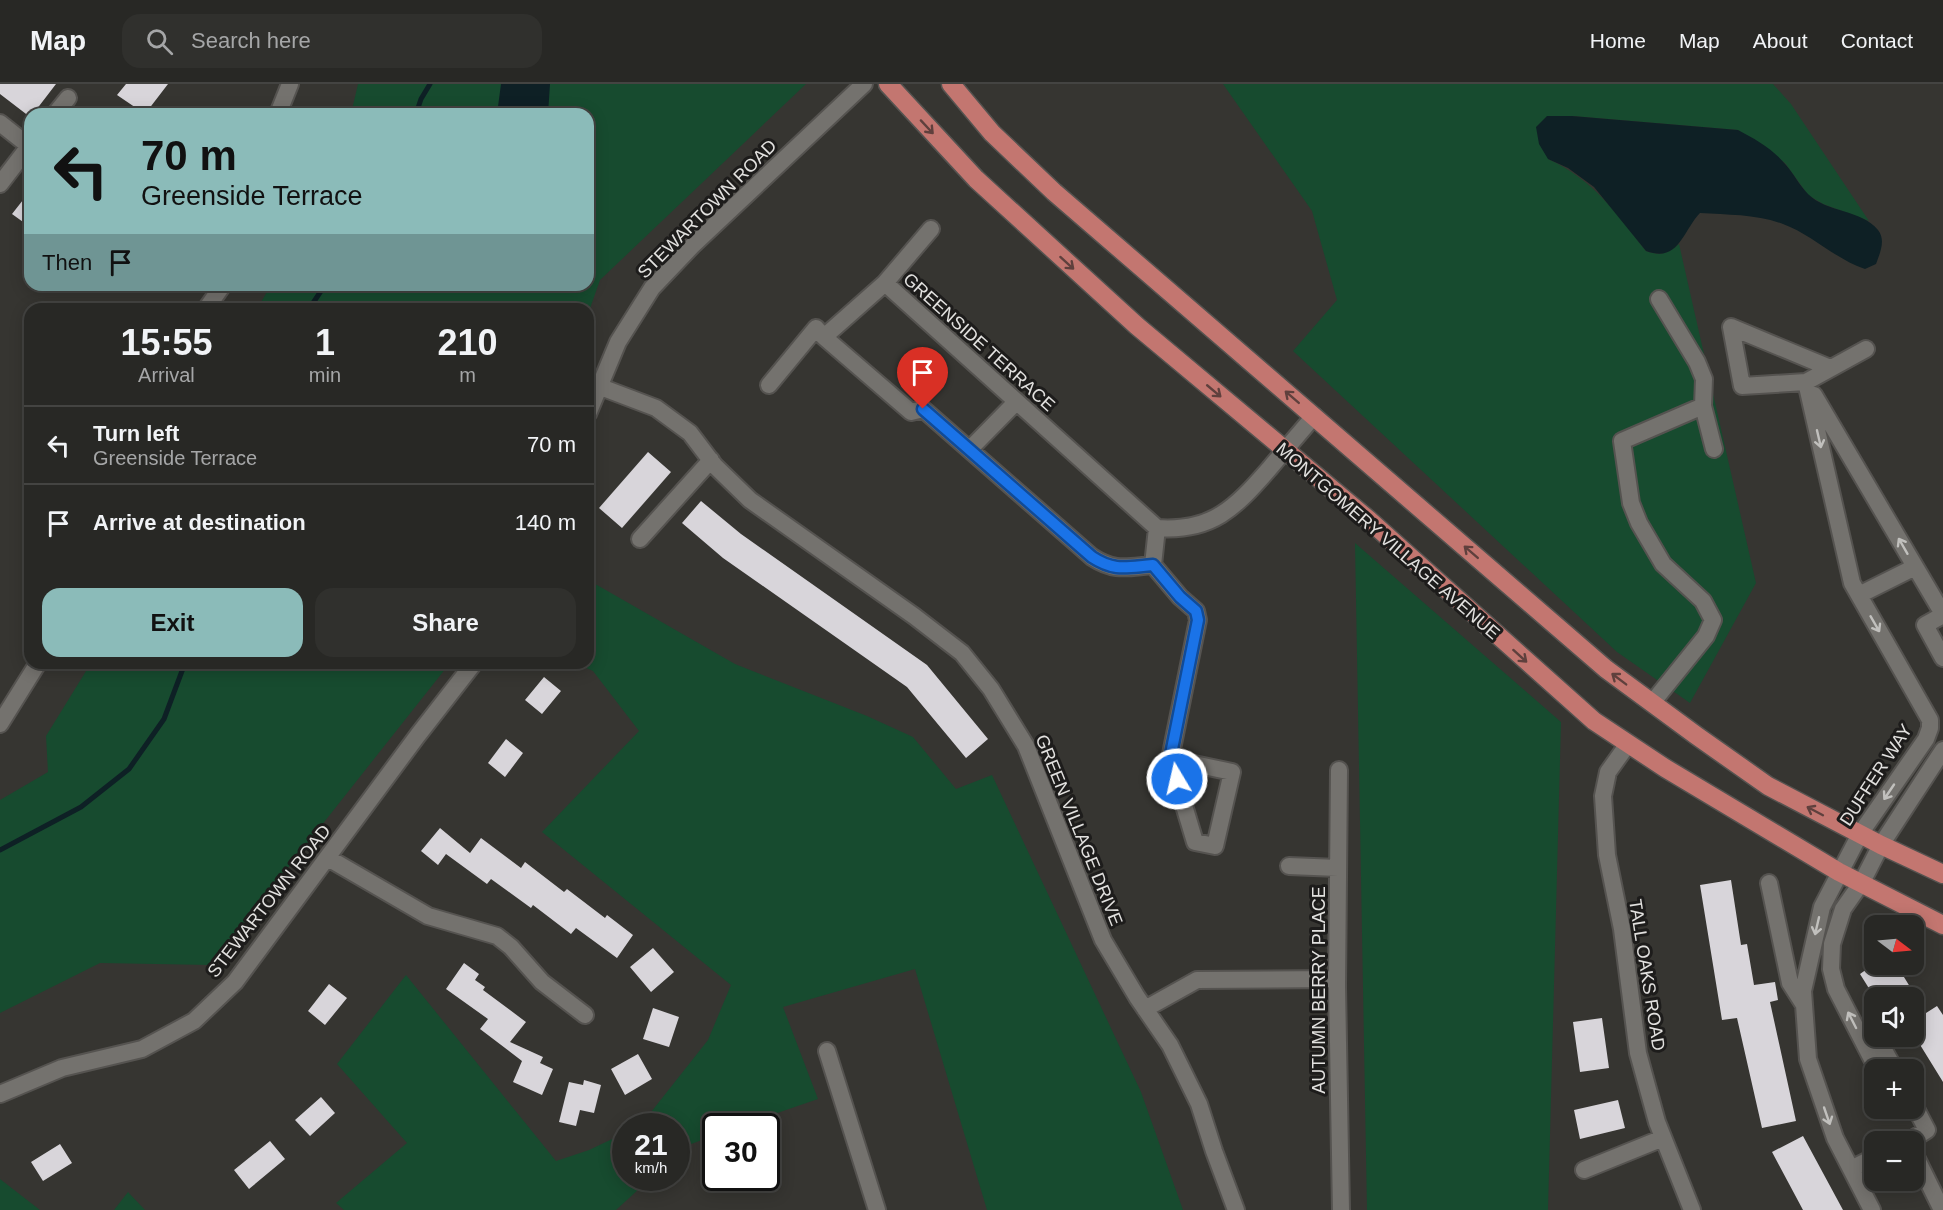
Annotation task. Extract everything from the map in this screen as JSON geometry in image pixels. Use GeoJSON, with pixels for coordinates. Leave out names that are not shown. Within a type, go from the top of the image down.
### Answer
{"type":"FeatureCollection","features":[{"type":"Feature","properties":{"kind":"main road","name":"MONTGOMERY VILLAGE AVENUE"},"geometry":{"type":"LineString","coordinates":[[888,84],[984,187],[1137,326],[1369,520],[1594,721],[1684,780],[1839,872],[1943,925]]}},
{"type":"Feature","properties":{"kind":"main road"},"geometry":{"type":"LineString","coordinates":[[951,84],[992,133],[1054,192],[1606,669],[1768,786],[1881,845],[1943,874]]}},
{"type":"Feature","properties":{"kind":"street"},"geometry":{"type":"LineString","coordinates":[[280,108],[290,84]]}},
{"type":"Feature","properties":{"kind":"street","name":"STEWARTOWN ROAD"},"geometry":{"type":"LineString","coordinates":[[594,397],[618,342],[652,288],[692,246],[864,84]]}},
{"type":"Feature","properties":{"kind":"street"},"geometry":{"type":"LineString","coordinates":[[60,108],[68,98]]}},
{"type":"Feature","properties":{"kind":"street"},"geometry":{"type":"LineString","coordinates":[[0,123],[24,141]]}},
{"type":"Feature","properties":{"kind":"street"},"geometry":{"type":"LineString","coordinates":[[0,184],[24,153]]}},
{"type":"Feature","properties":{"kind":"street"},"geometry":{"type":"LineString","coordinates":[[885,283],[932,228]]}},
{"type":"Feature","properties":{"kind":"street","name":"GREENSIDE TERRACE"},"geometry":{"type":"LineString","coordinates":[[824,337],[885,283],[1157,528]]}},
{"type":"Feature","properties":{"kind":"street"},"geometry":{"type":"LineString","coordinates":[[1659,299],[1697,362],[1704,379],[1703,406],[1714,449]]}},
{"type":"Feature","properties":{"kind":"street"},"geometry":{"type":"LineString","coordinates":[[1830,368],[1731,327],[1742,386],[1806,382],[1866,349]]}},
{"type":"Feature","properties":{"kind":"street"},"geometry":{"type":"LineString","coordinates":[[769,385],[816,328],[911,412],[923,409],[1092,557],[1107,567],[1153,565]]}},
{"type":"Feature","properties":{"kind":"street"},"geometry":{"type":"LineString","coordinates":[[1806,382],[1943,615],[1925,625],[1943,658]]}},
{"type":"Feature","properties":{"kind":"street","name":"DUFFER WAY"},"geometry":{"type":"LineString","coordinates":[[1806,382],[1852,583],[1930,720],[1926,739],[1860,834],[1822,907],[1803,991],[1808,1059],[1835,1138],[1872,1210]]}},
{"type":"Feature","properties":{"kind":"street","name":"GREEN VILLAGE DRIVE"},"geometry":{"type":"LineString","coordinates":[[598,386],[656,408],[690,433],[711,460],[750,500],[914,616],[962,653],[991,689],[1026,746],[1103,940],[1170,1045],[1199,1104],[1236,1210]]}},
{"type":"Feature","properties":{"kind":"street"},"geometry":{"type":"LineString","coordinates":[[970,449],[1016,402]]}},
{"type":"Feature","properties":{"kind":"street"},"geometry":{"type":"LineString","coordinates":[[1652,703],[1706,636],[1713,620],[1703,601],[1663,564],[1639,523],[1631,503],[1623,441],[1703,406]]}},
{"type":"Feature","properties":{"kind":"street"},"geometry":{"type":"LineString","coordinates":[[1170,759],[1232,772],[1215,846],[1195,842],[1170,759],[1198,620],[1196,611],[1180,597],[1153,565],[1157,528],[1178,529],[1212,520],[1222,514],[1248,494],[1314,416]]}},
{"type":"Feature","properties":{"kind":"street"},"geometry":{"type":"LineString","coordinates":[[640,539],[711,460]]}},
{"type":"Feature","properties":{"kind":"street"},"geometry":{"type":"LineString","coordinates":[[1859,595],[1915,567]]}},
{"type":"Feature","properties":{"kind":"street"},"geometry":{"type":"LineString","coordinates":[[0,724],[34,669]]}},
{"type":"Feature","properties":{"kind":"street","name":"STEWARTOWN ROAD"},"geometry":{"type":"LineString","coordinates":[[0,1094],[62,1068],[142,1050],[194,1021],[235,982],[469,669]]}},
{"type":"Feature","properties":{"kind":"street","name":"TALL OAKS ROAD"},"geometry":{"type":"LineString","coordinates":[[1628,744],[1608,772],[1603,796],[1607,855],[1622,929],[1638,1053],[1657,1122],[1688,1209]]}},
{"type":"Feature","properties":{"kind":"street"},"geometry":{"type":"LineString","coordinates":[[1889,1059],[1885,1052],[1872,1059],[1836,989],[1831,969],[1832,944],[1843,909],[1862,882],[1881,845],[1943,750]]}},
{"type":"Feature","properties":{"kind":"street","name":"AUTUMN BERRY PLACE"},"geometry":{"type":"LineString","coordinates":[[1340,770],[1337,979],[1341,1210]]}},
{"type":"Feature","properties":{"kind":"street"},"geometry":{"type":"LineString","coordinates":[[328,858],[428,916],[496,936],[511,947],[542,982],[585,1014]]}},
{"type":"Feature","properties":{"kind":"street"},"geometry":{"type":"LineString","coordinates":[[1289,866],[1338,868]]}},
{"type":"Feature","properties":{"kind":"street"},"geometry":{"type":"LineString","coordinates":[[1769,883],[1790,983],[1804,1006]]}},
{"type":"Feature","properties":{"kind":"street"},"geometry":{"type":"LineString","coordinates":[[1807,973],[1831,969]]}},
{"type":"Feature","properties":{"kind":"street"},"geometry":{"type":"LineString","coordinates":[[1145,1009],[1197,980],[1337,979]]}},
{"type":"Feature","properties":{"kind":"street"},"geometry":{"type":"LineString","coordinates":[[826,1051],[878,1210]]}},
{"type":"Feature","properties":{"kind":"street"},"geometry":{"type":"LineString","coordinates":[[1921,1119],[1927,1130],[1924,1132]]}},
{"type":"Feature","properties":{"kind":"street"},"geometry":{"type":"LineString","coordinates":[[1584,1170],[1663,1138]]}},
{"type":"Feature","properties":{"kind":"street"},"geometry":{"type":"LineString","coordinates":[[1851,1169],[1864,1162]]}},
{"type":"Feature","properties":{"kind":"street"},"geometry":{"type":"LineString","coordinates":[[1924,1174],[1942,1210]]}},
{"type":"Feature","properties":{"kind":"green space"},"geometry":{"type":"Polygon","coordinates":[[[358,84],[806,84],[600,280],[592,303],[260,303],[268,291],[594,291],[594,108],[352,108],[358,84]]]}},
{"type":"Feature","properties":{"kind":"green space"},"geometry":{"type":"Polygon","coordinates":[[[1223,84],[1773,84],[1791,104],[1869,221],[1823,204],[1808,195],[1785,163],[1738,130],[1572,116],[1547,116],[1548,159],[1564,167],[1591,187],[1614,211],[1646,251],[1664,253],[1679,244],[1756,583],[1690,703],[1617,652],[1293,351],[1337,300],[1312,211],[1223,84]]]}},
{"type":"Feature","properties":{"kind":"green space"},"geometry":{"type":"Polygon","coordinates":[[[1355,543],[1561,722],[1548,1210],[1367,1210],[1355,543]]]}},
{"type":"Feature","properties":{"kind":"green space"},"geometry":{"type":"Polygon","coordinates":[[[594,584],[735,664],[867,716],[913,737],[956,789],[992,775],[1141,1092],[1183,1210],[987,1210],[915,969],[783,1007],[818,1099],[777,1113],[702,1113],[702,1140],[690,1144],[690,1113],[650,1113],[708,1040],[731,985],[542,832],[639,731],[593,671],[588,669],[594,669],[594,584]]]}},
{"type":"Feature","properties":{"kind":"green space"},"geometry":{"type":"Polygon","coordinates":[[[87,669],[445,669],[211,965],[100,963],[0,1013],[0,800],[48,772],[46,736],[87,669]]]}},
{"type":"Feature","properties":{"kind":"green space"},"geometry":{"type":"Polygon","coordinates":[[[406,975],[556,1161],[612,1139],[612,1191],[637,1191],[616,1210],[344,1210],[336,1203],[407,1143],[337,1064],[406,975]]]}},
{"type":"Feature","properties":{"kind":"green space"},"geometry":{"type":"Polygon","coordinates":[[[0,1179],[40,1210],[0,1210],[0,1179]]]}},
{"type":"Feature","properties":{"kind":"green space"},"geometry":{"type":"Polygon","coordinates":[[[128,1192],[145,1210],[114,1210],[128,1192]]]}},
{"type":"Feature","properties":{"kind":"water"},"geometry":{"type":"Polygon","coordinates":[[[501,84],[550,84],[548,108],[498,108],[501,84]]]}},
{"type":"Feature","properties":{"kind":"water"},"geometry":{"type":"Polygon","coordinates":[[[1547,116],[1572,116],[1738,130],[1775,154],[1805,191],[1816,200],[1871,223],[1882,238],[1876,264],[1865,269],[1854,265],[1793,228],[1763,218],[1700,213],[1679,244],[1673,249],[1657,254],[1646,251],[1594,187],[1568,168],[1548,159],[1539,144],[1536,127],[1547,116]]]}},
{"type":"Feature","properties":{"kind":"building"},"geometry":{"type":"Polygon","coordinates":[[[0,84],[56,84],[38,108],[24,108],[24,112],[0,94],[0,84]]]}},
{"type":"Feature","properties":{"kind":"building"},"geometry":{"type":"Polygon","coordinates":[[[126,84],[168,84],[150,108],[136,108],[117,95],[126,84]]]}},
{"type":"Feature","properties":{"kind":"building"},"geometry":{"type":"Polygon","coordinates":[[[24,199],[24,223],[12,214],[24,199]]]}},
{"type":"Feature","properties":{"kind":"building"},"geometry":{"type":"Polygon","coordinates":[[[648,452],[671,472],[622,528],[599,508],[648,452]]]}},
{"type":"Feature","properties":{"kind":"building"},"geometry":{"type":"Polygon","coordinates":[[[701,501],[741,534],[927,665],[988,739],[966,758],[907,687],[723,558],[682,523],[701,501]]]}},
{"type":"Feature","properties":{"kind":"building"},"geometry":{"type":"Polygon","coordinates":[[[544,677],[561,691],[542,714],[525,700],[544,677]]]}},
{"type":"Feature","properties":{"kind":"building"},"geometry":{"type":"Polygon","coordinates":[[[506,739],[523,753],[505,777],[488,763],[506,739]]]}},
{"type":"Feature","properties":{"kind":"building"},"geometry":{"type":"Polygon","coordinates":[[[440,828],[470,853],[481,838],[521,868],[525,862],[564,892],[567,889],[605,918],[607,915],[633,935],[617,958],[576,928],[571,934],[533,905],[531,908],[491,879],[487,884],[446,854],[438,865],[421,851],[440,828]]]}},
{"type":"Feature","properties":{"kind":"building"},"geometry":{"type":"Polygon","coordinates":[[[1731,880],[1741,945],[1747,944],[1754,985],[1775,982],[1778,1000],[1770,1002],[1796,1121],[1762,1128],[1737,1018],[1722,1020],[1700,885],[1731,880]]]}},
{"type":"Feature","properties":{"kind":"building"},"geometry":{"type":"Polygon","coordinates":[[[653,948],[674,972],[651,992],[630,967],[653,948]]]}},
{"type":"Feature","properties":{"kind":"building"},"geometry":{"type":"Polygon","coordinates":[[[464,963],[479,974],[475,980],[485,987],[483,990],[526,1022],[510,1042],[543,1057],[540,1063],[553,1069],[542,1095],[513,1082],[522,1061],[480,1029],[488,1019],[446,989],[464,963]]]}},
{"type":"Feature","properties":{"kind":"building"},"geometry":{"type":"Polygon","coordinates":[[[1864,971],[1864,975],[1903,975],[1910,987],[1868,987],[1860,974],[1864,971]]]}},
{"type":"Feature","properties":{"kind":"building"},"geometry":{"type":"Polygon","coordinates":[[[329,984],[347,998],[325,1025],[308,1011],[329,984]]]}},
{"type":"Feature","properties":{"kind":"building"},"geometry":{"type":"Polygon","coordinates":[[[1937,1006],[1943,1015],[1943,1082],[1921,1047],[1924,1047],[1924,1010],[1926,1013],[1937,1006]]]}},
{"type":"Feature","properties":{"kind":"building"},"geometry":{"type":"Polygon","coordinates":[[[653,1008],[679,1017],[669,1047],[643,1039],[653,1008]]]}},
{"type":"Feature","properties":{"kind":"building"},"geometry":{"type":"Polygon","coordinates":[[[1602,1018],[1609,1068],[1580,1072],[1573,1022],[1602,1018]]]}},
{"type":"Feature","properties":{"kind":"building"},"geometry":{"type":"Polygon","coordinates":[[[638,1054],[652,1079],[625,1095],[611,1069],[638,1054]]]}},
{"type":"Feature","properties":{"kind":"building"},"geometry":{"type":"Polygon","coordinates":[[[584,1080],[601,1085],[594,1113],[580,1110],[576,1126],[559,1122],[569,1082],[583,1085],[584,1080]]]}},
{"type":"Feature","properties":{"kind":"building"},"geometry":{"type":"Polygon","coordinates":[[[321,1097],[335,1113],[310,1136],[295,1120],[321,1097]]]}},
{"type":"Feature","properties":{"kind":"building"},"geometry":{"type":"Polygon","coordinates":[[[1618,1100],[1625,1128],[1580,1139],[1574,1110],[1618,1100]]]}},
{"type":"Feature","properties":{"kind":"building"},"geometry":{"type":"Polygon","coordinates":[[[1803,1136],[1843,1210],[1803,1210],[1772,1152],[1803,1136]]]}},
{"type":"Feature","properties":{"kind":"building"},"geometry":{"type":"Polygon","coordinates":[[[270,1141],[285,1159],[249,1189],[234,1170],[270,1141]]]}},
{"type":"Feature","properties":{"kind":"building"},"geometry":{"type":"Polygon","coordinates":[[[60,1144],[72,1163],[43,1181],[31,1162],[60,1144]]]}},
{"type":"Feature","properties":{"kind":"waterway"},"geometry":{"type":"LineString","coordinates":[[418,108],[430,84]]}},
{"type":"Feature","properties":{"kind":"waterway"},"geometry":{"type":"LineString","coordinates":[[313,303],[321,291]]}},
{"type":"Feature","properties":{"kind":"waterway"},"geometry":{"type":"LineString","coordinates":[[0,850],[81,807],[129,769],[164,719],[183,669]]}},
{"type":"Feature","properties":{"kind":"route"},"geometry":{"type":"LineString","coordinates":[[923,409],[1092,557],[1107,567],[1153,565],[1180,597],[1196,611],[1198,620],[1170,759],[1177,779]]}}]}
